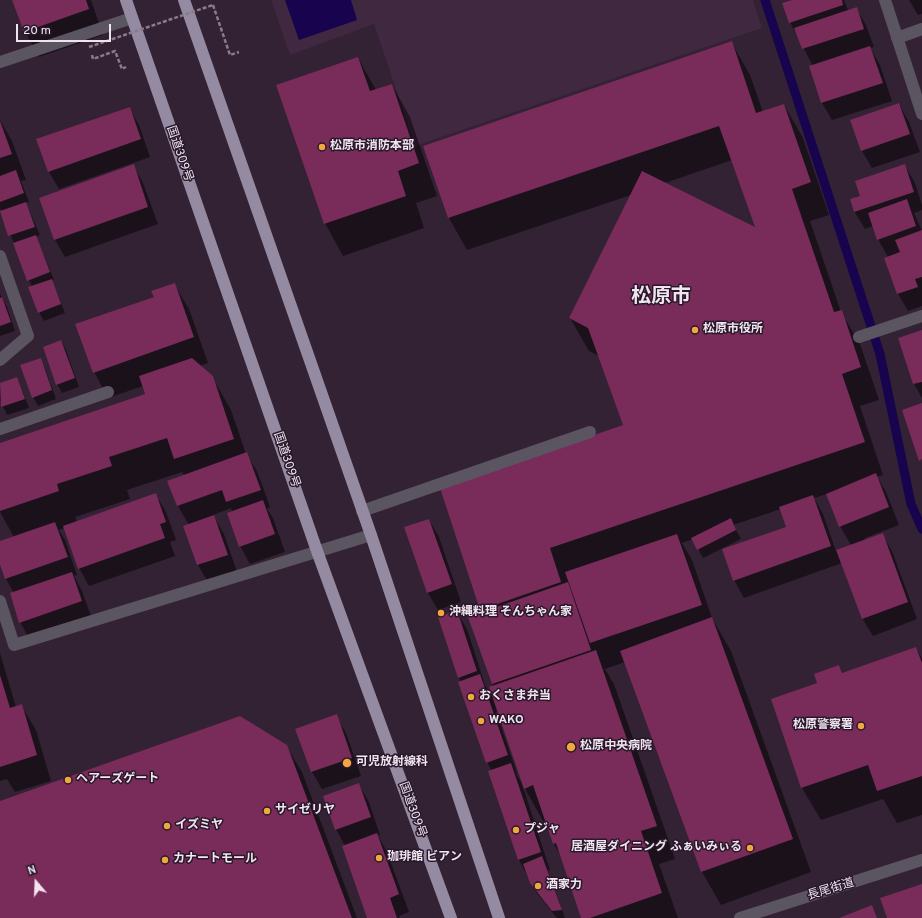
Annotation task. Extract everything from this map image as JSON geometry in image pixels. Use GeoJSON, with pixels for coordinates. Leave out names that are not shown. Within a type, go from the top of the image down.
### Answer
{"type":"FeatureCollection","features":[{"type":"Feature","properties":{"kind":"highway","name":"国道309号"},"geometry":{"type":"LineString","coordinates":[[126,0],[317,550],[451,918]]}},
{"type":"Feature","properties":{"kind":"highway"},"geometry":{"type":"LineString","coordinates":[[184,0],[371,535],[499,918]]}},
{"type":"Feature","properties":{"kind":"street"},"geometry":{"type":"LineString","coordinates":[[885,0],[922,114]]}},
{"type":"Feature","properties":{"kind":"street"},"geometry":{"type":"LineString","coordinates":[[0,62],[132,18]]}},
{"type":"Feature","properties":{"kind":"street"},"geometry":{"type":"LineString","coordinates":[[897,38],[922,29]]}},
{"type":"Feature","properties":{"kind":"street"},"geometry":{"type":"LineString","coordinates":[[0,256],[28,336],[0,360]]}},
{"type":"Feature","properties":{"kind":"street"},"geometry":{"type":"LineString","coordinates":[[859,337],[922,316]]}},
{"type":"Feature","properties":{"kind":"street"},"geometry":{"type":"LineString","coordinates":[[0,429],[108,392]]}},
{"type":"Feature","properties":{"kind":"street"},"geometry":{"type":"LineString","coordinates":[[362,511],[590,432]]}},
{"type":"Feature","properties":{"kind":"street"},"geometry":{"type":"LineString","coordinates":[[0,601],[14,645],[317,550],[371,535]]}},
{"type":"Feature","properties":{"kind":"street","name":"長尾街道"},"geometry":{"type":"LineString","coordinates":[[740,918],[922,860]]}},
{"type":"Feature","properties":{"kind":"path"},"geometry":{"type":"LineString","coordinates":[[122,69],[115,51],[93,59],[89,47],[212,5],[230,55],[239,52]]}},
{"type":"Feature","properties":{"kind":"shaded area"},"geometry":{"type":"Polygon","coordinates":[[[271,0],[753,0],[762,28],[415,146],[374,24],[290,55],[271,0]]]}},
{"type":"Feature","properties":{"kind":"shaded area"},"geometry":{"type":"Polygon","coordinates":[[[285,0],[351,0],[357,20],[299,40],[285,0]]]}},
{"type":"Feature","properties":{"kind":"building"},"geometry":{"type":"Polygon","coordinates":[[[12,0],[86,0],[89,9],[24,32],[12,0]]]}},
{"type":"Feature","properties":{"kind":"building"},"geometry":{"type":"Polygon","coordinates":[[[792,0],[842,0],[843,5],[789,23],[782,3],[792,0]]]}},
{"type":"Feature","properties":{"kind":"building"},"geometry":{"type":"Polygon","coordinates":[[[857,7],[864,29],[802,49],[794,28],[857,7]]]}},
{"type":"Feature","properties":{"kind":"building"},"geometry":{"type":"Polygon","coordinates":[[[732,41],[756,113],[784,104],[811,182],[792,189],[834,312],[842,310],[861,367],[842,374],[865,442],[550,548],[561,582],[480,610],[440,488],[623,425],[588,328],[569,318],[642,171],[755,227],[719,126],[448,218],[423,146],[732,41]]]}},
{"type":"Feature","properties":{"kind":"building"},"geometry":{"type":"Polygon","coordinates":[[[870,46],[883,83],[821,103],[809,66],[870,46]]]}},
{"type":"Feature","properties":{"kind":"building"},"geometry":{"type":"Polygon","coordinates":[[[358,57],[370,91],[392,84],[419,163],[398,171],[406,196],[324,224],[276,85],[358,57]]]}},
{"type":"Feature","properties":{"kind":"building"},"geometry":{"type":"Polygon","coordinates":[[[899,103],[910,134],[861,151],[850,120],[899,103]]]}},
{"type":"Feature","properties":{"kind":"building"},"geometry":{"type":"Polygon","coordinates":[[[130,107],[141,139],[48,172],[36,139],[130,107]]]}},
{"type":"Feature","properties":{"kind":"building"},"geometry":{"type":"Polygon","coordinates":[[[0,121],[12,154],[0,158],[0,121]]]}},
{"type":"Feature","properties":{"kind":"building"},"geometry":{"type":"Polygon","coordinates":[[[134,164],[148,207],[54,240],[39,198],[134,164]]]}},
{"type":"Feature","properties":{"kind":"building"},"geometry":{"type":"Polygon","coordinates":[[[905,164],[914,192],[854,212],[850,199],[860,196],[855,181],[905,164]]]}},
{"type":"Feature","properties":{"kind":"building"},"geometry":{"type":"Polygon","coordinates":[[[16,170],[24,193],[0,202],[0,176],[16,170]]]}},
{"type":"Feature","properties":{"kind":"building"},"geometry":{"type":"Polygon","coordinates":[[[907,199],[916,226],[877,240],[868,213],[907,199]]]}},
{"type":"Feature","properties":{"kind":"building"},"geometry":{"type":"Polygon","coordinates":[[[26,202],[35,227],[8,236],[0,211],[26,202]]]}},
{"type":"Feature","properties":{"kind":"building"},"geometry":{"type":"Polygon","coordinates":[[[922,230],[922,277],[915,279],[918,287],[897,294],[884,258],[900,252],[895,240],[922,230]]]}},
{"type":"Feature","properties":{"kind":"building"},"geometry":{"type":"Polygon","coordinates":[[[36,235],[50,272],[27,281],[13,243],[36,235]]]}},
{"type":"Feature","properties":{"kind":"building"},"geometry":{"type":"Polygon","coordinates":[[[52,279],[61,304],[38,313],[28,287],[52,279]]]}},
{"type":"Feature","properties":{"kind":"building"},"geometry":{"type":"Polygon","coordinates":[[[175,283],[194,337],[93,373],[75,324],[154,297],[151,291],[175,283]]]}},
{"type":"Feature","properties":{"kind":"building"},"geometry":{"type":"Polygon","coordinates":[[[2,297],[11,322],[0,326],[0,298],[2,297]]]}},
{"type":"Feature","properties":{"kind":"building"},"geometry":{"type":"Polygon","coordinates":[[[922,330],[922,382],[913,384],[898,338],[922,330]]]}},
{"type":"Feature","properties":{"kind":"building"},"geometry":{"type":"Polygon","coordinates":[[[61,340],[75,378],[56,385],[43,347],[61,340]]]}},
{"type":"Feature","properties":{"kind":"building"},"geometry":{"type":"Polygon","coordinates":[[[41,358],[52,390],[32,398],[20,365],[41,358]]]}},
{"type":"Feature","properties":{"kind":"building"},"geometry":{"type":"Polygon","coordinates":[[[192,358],[213,376],[234,439],[174,459],[167,438],[109,457],[112,466],[57,484],[59,491],[0,511],[0,443],[145,394],[139,376],[192,358]]]}},
{"type":"Feature","properties":{"kind":"building"},"geometry":{"type":"Polygon","coordinates":[[[17,377],[25,399],[1,407],[0,383],[17,377]]]}},
{"type":"Feature","properties":{"kind":"building"},"geometry":{"type":"Polygon","coordinates":[[[922,403],[922,459],[919,461],[902,410],[922,403]]]}},
{"type":"Feature","properties":{"kind":"building"},"geometry":{"type":"Polygon","coordinates":[[[247,452],[261,490],[226,502],[222,490],[177,506],[167,481],[247,452]]]}},
{"type":"Feature","properties":{"kind":"building"},"geometry":{"type":"Polygon","coordinates":[[[876,473],[889,507],[839,527],[826,494],[876,473]]]}},
{"type":"Feature","properties":{"kind":"building"},"geometry":{"type":"Polygon","coordinates":[[[156,493],[166,522],[160,524],[165,538],[78,569],[63,526],[156,493]]]}},
{"type":"Feature","properties":{"kind":"building"},"geometry":{"type":"Polygon","coordinates":[[[813,495],[831,546],[733,581],[722,549],[786,527],[779,507],[813,495]]]}},
{"type":"Feature","properties":{"kind":"building"},"geometry":{"type":"Polygon","coordinates":[[[263,500],[275,534],[239,547],[227,513],[263,500]]]}},
{"type":"Feature","properties":{"kind":"building"},"geometry":{"type":"Polygon","coordinates":[[[214,515],[228,555],[197,565],[183,526],[214,515]]]}},
{"type":"Feature","properties":{"kind":"building"},"geometry":{"type":"Polygon","coordinates":[[[731,518],[736,530],[697,550],[691,538],[731,518]]]}},
{"type":"Feature","properties":{"kind":"building"},"geometry":{"type":"Polygon","coordinates":[[[429,519],[452,584],[427,593],[404,527],[429,519]]]}},
{"type":"Feature","properties":{"kind":"building"},"geometry":{"type":"Polygon","coordinates":[[[55,522],[68,557],[5,579],[0,565],[0,541],[55,522]]]}},
{"type":"Feature","properties":{"kind":"building"},"geometry":{"type":"Polygon","coordinates":[[[883,533],[908,602],[862,619],[836,550],[883,533]]]}},
{"type":"Feature","properties":{"kind":"building"},"geometry":{"type":"Polygon","coordinates":[[[677,534],[702,605],[590,643],[565,572],[677,534]]]}},
{"type":"Feature","properties":{"kind":"building"},"geometry":{"type":"Polygon","coordinates":[[[72,572],[82,601],[19,623],[10,593],[72,572]]]}},
{"type":"Feature","properties":{"kind":"building"},"geometry":{"type":"Polygon","coordinates":[[[568,582],[591,650],[492,684],[468,617],[568,582]]]}},
{"type":"Feature","properties":{"kind":"building"},"geometry":{"type":"Polygon","coordinates":[[[457,610],[477,671],[458,678],[438,617],[457,610]]]}},
{"type":"Feature","properties":{"kind":"building"},"geometry":{"type":"Polygon","coordinates":[[[712,617],[793,839],[701,872],[620,651],[712,617]]]}},
{"type":"Feature","properties":{"kind":"building"},"geometry":{"type":"Polygon","coordinates":[[[916,647],[922,663],[922,776],[877,791],[868,765],[801,788],[771,699],[817,683],[814,674],[839,665],[842,673],[916,647]]]}},
{"type":"Feature","properties":{"kind":"building"},"geometry":{"type":"Polygon","coordinates":[[[596,650],[657,826],[641,831],[662,893],[590,918],[581,918],[556,843],[553,844],[533,785],[524,789],[489,687],[596,650]]]}},
{"type":"Feature","properties":{"kind":"building"},"geometry":{"type":"Polygon","coordinates":[[[480,674],[508,755],[486,763],[458,682],[480,674]]]}},
{"type":"Feature","properties":{"kind":"building"},"geometry":{"type":"Polygon","coordinates":[[[0,675],[10,708],[22,704],[37,755],[0,767],[0,675]]]}},
{"type":"Feature","properties":{"kind":"building"},"geometry":{"type":"Polygon","coordinates":[[[337,714],[352,758],[311,772],[295,729],[337,714]]]}},
{"type":"Feature","properties":{"kind":"building","name":"カナートモール"},"geometry":{"type":"Polygon","coordinates":[[[240,716],[287,745],[352,918],[0,918],[0,801],[240,716]]]}},
{"type":"Feature","properties":{"kind":"building"},"geometry":{"type":"Polygon","coordinates":[[[511,763],[541,852],[518,860],[488,771],[511,763]]]}},
{"type":"Feature","properties":{"kind":"building"},"geometry":{"type":"Polygon","coordinates":[[[359,783],[371,817],[335,830],[323,796],[359,783]]]}},
{"type":"Feature","properties":{"kind":"building"},"geometry":{"type":"Polygon","coordinates":[[[377,833],[399,894],[390,898],[397,918],[367,918],[342,846],[377,833]]]}},
{"type":"Feature","properties":{"kind":"building"},"geometry":{"type":"Polygon","coordinates":[[[542,856],[562,910],[552,911],[530,883],[523,864],[542,856]]]}},
{"type":"Feature","properties":{"kind":"building"},"geometry":{"type":"Polygon","coordinates":[[[922,884],[922,918],[887,918],[880,898],[922,884]]]}},
{"type":"Feature","properties":{"kind":"building"},"geometry":{"type":"Polygon","coordinates":[[[872,905],[877,918],[839,918],[872,905]]]}},
{"type":"Feature","properties":{"kind":"waterway"},"geometry":{"type":"LineString","coordinates":[[765,0],[880,354],[911,504],[922,529]]}},
{"type":"Feature","properties":{"kind":"place","name":"松原市消防本部"},"geometry":{"type":"Point","coordinates":[322,147]}},
{"type":"Feature","properties":{"kind":"place","name":"松原市役所"},"geometry":{"type":"Point","coordinates":[695,330]}},
{"type":"Feature","properties":{"kind":"place","name":"沖縄料理 そんちゃん家"},"geometry":{"type":"Point","coordinates":[441,613]}},
{"type":"Feature","properties":{"kind":"place","name":"おくさま弁当"},"geometry":{"type":"Point","coordinates":[471,697]}},
{"type":"Feature","properties":{"kind":"place","name":"WAKO"},"geometry":{"type":"Point","coordinates":[481,721]}},
{"type":"Feature","properties":{"kind":"place","name":"松原警察署"},"geometry":{"type":"Point","coordinates":[861,726]}},
{"type":"Feature","properties":{"kind":"place","name":"松原中央病院"},"geometry":{"type":"Point","coordinates":[571,747]}},
{"type":"Feature","properties":{"kind":"place","name":"可児放射線科"},"geometry":{"type":"Point","coordinates":[347,763]}},
{"type":"Feature","properties":{"kind":"place","name":"ヘアーズゲート"},"geometry":{"type":"Point","coordinates":[68,780]}},
{"type":"Feature","properties":{"kind":"place","name":"サイゼリヤ"},"geometry":{"type":"Point","coordinates":[267,811]}},
{"type":"Feature","properties":{"kind":"place","name":"イズミヤ"},"geometry":{"type":"Point","coordinates":[167,826]}},
{"type":"Feature","properties":{"kind":"place","name":"プジャ"},"geometry":{"type":"Point","coordinates":[516,830]}},
{"type":"Feature","properties":{"kind":"place","name":"居酒屋ダイニング ふぁいみぃる"},"geometry":{"type":"Point","coordinates":[750,848]}},
{"type":"Feature","properties":{"kind":"place","name":"珈琲館 ビアン"},"geometry":{"type":"Point","coordinates":[379,858]}},
{"type":"Feature","properties":{"kind":"place","name":"カナートモール"},"geometry":{"type":"Point","coordinates":[165,860]}},
{"type":"Feature","properties":{"kind":"place","name":"酒家力"},"geometry":{"type":"Point","coordinates":[538,886]}},
{"type":"Feature","properties":{"kind":"district","name":"松原市"},"geometry":{"type":"Point","coordinates":[661,298]}}]}
